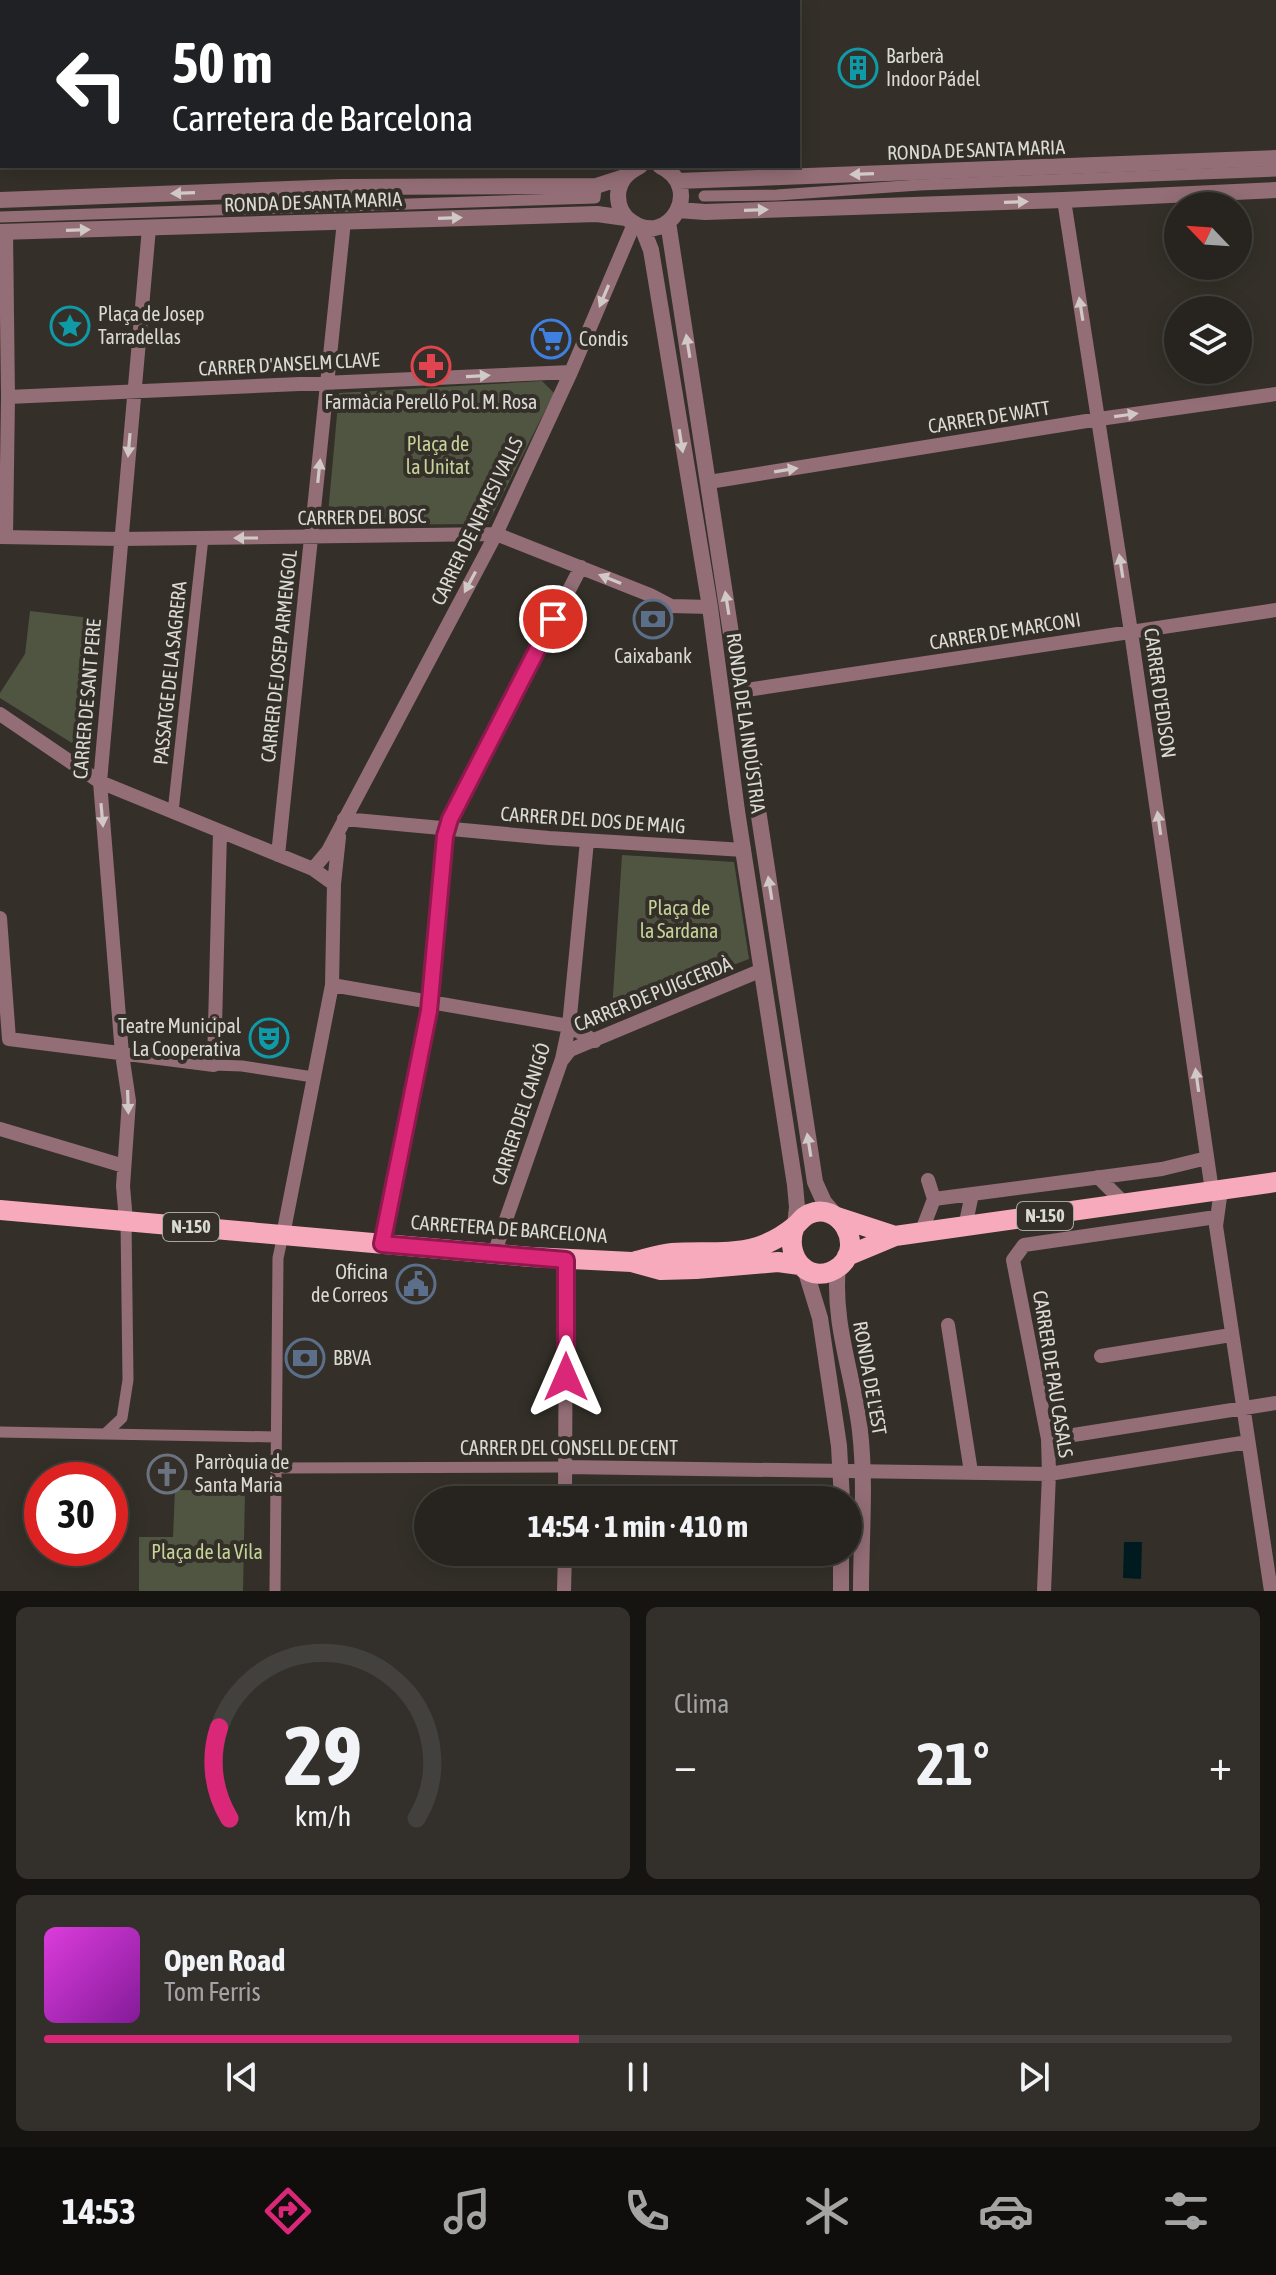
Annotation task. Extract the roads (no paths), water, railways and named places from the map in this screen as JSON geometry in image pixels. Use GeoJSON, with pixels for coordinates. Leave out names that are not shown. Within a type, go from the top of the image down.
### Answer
{"type":"FeatureCollection","features":[{"type":"Feature","properties":{"kind":"main road","name":"N-150"},"geometry":{"type":"LineString","coordinates":[[632,1262],[661,1270],[778,1262],[824,1273],[895,1236],[1276,1182]]}},
{"type":"Feature","properties":{"kind":"main road","name":"CARRETERA DE BARCELONA"},"geometry":{"type":"LineString","coordinates":[[0,1210],[566,1260],[632,1262]]}},
{"type":"Feature","properties":{"kind":"main road","name":"N-150"},"geometry":{"type":"LineString","coordinates":[[632,1262],[668,1254],[743,1250],[769,1242],[813,1213],[825,1212],[895,1236]]}},
{"type":"Feature","properties":{"kind":"main road"},"geometry":{"type":"LineString","coordinates":[[836,1217],[849,1233],[851,1245],[843,1262]]}},
{"type":"Feature","properties":{"kind":"main road"},"geometry":{"type":"LineString","coordinates":[[795,1226],[790,1245],[802,1267]]}},
{"type":"Feature","properties":{"kind":"street","name":"RONDA DE SANTA MARIA"},"geometry":{"type":"LineString","coordinates":[[678,181],[1276,158]]}},
{"type":"Feature","properties":{"kind":"street"},"geometry":{"type":"LineString","coordinates":[[624,177],[637,168]]}},
{"type":"Feature","properties":{"kind":"street"},"geometry":{"type":"LineString","coordinates":[[663,168],[678,181]]}},
{"type":"Feature","properties":{"kind":"street","name":"RONDA DE SANTA MARIA"},"geometry":{"type":"LineString","coordinates":[[704,195],[777,195],[919,185],[1276,171]]}},
{"type":"Feature","properties":{"kind":"street","name":"RONDA DE SANTA MARIA"},"geometry":{"type":"LineString","coordinates":[[0,200],[342,187],[596,186],[624,177]]}},
{"type":"Feature","properties":{"kind":"street","name":"RONDA DE LA INDÚSTRIA"},"geometry":{"type":"LineString","coordinates":[[624,177],[618,198],[651,250],[710,607],[795,1185],[795,1226]]}},
{"type":"Feature","properties":{"kind":"street","name":"RONDA DE LA INDÚSTRIA"},"geometry":{"type":"LineString","coordinates":[[678,181],[681,191],[673,216],[740,691],[815,1182],[824,1202],[836,1217]]}},
{"type":"Feature","properties":{"kind":"street"},"geometry":{"type":"LineString","coordinates":[[673,216],[705,212],[1276,190]]}},
{"type":"Feature","properties":{"kind":"street","name":"RONDA DE SANTA MARIA"},"geometry":{"type":"LineString","coordinates":[[2,227],[596,198]]}},
{"type":"Feature","properties":{"kind":"street","name":"CARRER D'EDISON"},"geometry":{"type":"LineString","coordinates":[[1064,200],[1131,632],[1207,1158],[1216,1190]]}},
{"type":"Feature","properties":{"kind":"street","name":"RONDA DE SANTA MARIA"},"geometry":{"type":"LineString","coordinates":[[2,227],[149,228],[597,214],[651,228],[673,216]]}},
{"type":"Feature","properties":{"kind":"street","name":"CARRER DE JOSEP ARMENGOL"},"geometry":{"type":"LineString","coordinates":[[278,855],[344,221]]}},
{"type":"Feature","properties":{"kind":"street","name":"CARRER DE NEMESI VALLS"},"geometry":{"type":"LineString","coordinates":[[313,869],[328,851],[496,534],[571,372],[634,223]]}},
{"type":"Feature","properties":{"kind":"street"},"geometry":{"type":"LineString","coordinates":[[2,227],[8,397],[3,537]]}},
{"type":"Feature","properties":{"kind":"street","name":"CARRER DE SANT PERE"},"geometry":{"type":"LineString","coordinates":[[126,1221],[122,1199],[129,1101],[122,1054],[100,782],[149,228]]}},
{"type":"Feature","properties":{"kind":"street","name":"CARRER D'ANSELM CLAVE"},"geometry":{"type":"LineString","coordinates":[[8,397],[571,372]]}},
{"type":"Feature","properties":{"kind":"street","name":"CARRER DE WATT"},"geometry":{"type":"LineString","coordinates":[[709,482],[1099,419],[1276,394]]}},
{"type":"Feature","properties":{"kind":"street","name":"CARRER DEL BOSC"},"geometry":{"type":"LineString","coordinates":[[3,537],[121,539],[496,534],[671,606],[710,607]]}},
{"type":"Feature","properties":{"kind":"street","name":"PASSATGE DE LA SAGRERA"},"geometry":{"type":"LineString","coordinates":[[173,812],[203,538]]}},
{"type":"Feature","properties":{"kind":"street"},"geometry":{"type":"LineString","coordinates":[[382,1244],[429,1002],[447,829],[581,567]]}},
{"type":"Feature","properties":{"kind":"street","name":"CARRER DE MARCONI"},"geometry":{"type":"LineString","coordinates":[[740,691],[1276,610]]}},
{"type":"Feature","properties":{"kind":"street"},"geometry":{"type":"LineString","coordinates":[[0,714],[100,782],[313,869],[334,884]]}},
{"type":"Feature","properties":{"kind":"street","name":"CARRER DE NEMESI VALLS"},"geometry":{"type":"LineString","coordinates":[[283,1235],[332,985],[334,884],[342,824]]}},
{"type":"Feature","properties":{"kind":"street","name":"CARRER DEL DOS DE MAIG"},"geometry":{"type":"LineString","coordinates":[[342,824],[744,850]]}},
{"type":"Feature","properties":{"kind":"street"},"geometry":{"type":"LineString","coordinates":[[214,1065],[220,832]]}},
{"type":"Feature","properties":{"kind":"street","name":"CARRER DEL CANIGÓ"},"geometry":{"type":"LineString","coordinates":[[494,1254],[562,1059],[569,1026],[587,841]]}},
{"type":"Feature","properties":{"kind":"street"},"geometry":{"type":"LineString","coordinates":[[0,918],[9,1039],[313,1077]]}},
{"type":"Feature","properties":{"kind":"street","name":"CARRER DE PUIGCERDÀ"},"geometry":{"type":"LineString","coordinates":[[562,1059],[570,1050],[762,970]]}},
{"type":"Feature","properties":{"kind":"street"},"geometry":{"type":"LineString","coordinates":[[332,985],[569,1026],[595,1041]]}},
{"type":"Feature","properties":{"kind":"street"},"geometry":{"type":"LineString","coordinates":[[0,1129],[124,1166]]}},
{"type":"Feature","properties":{"kind":"street"},"geometry":{"type":"LineString","coordinates":[[934,1199],[1162,1169],[1207,1158]]}},
{"type":"Feature","properties":{"kind":"street"},"geometry":{"type":"LineString","coordinates":[[1098,1177],[1125,1204]]}},
{"type":"Feature","properties":{"kind":"street"},"geometry":{"type":"LineString","coordinates":[[921,1233],[934,1199],[928,1180]]}},
{"type":"Feature","properties":{"kind":"street"},"geometry":{"type":"LineString","coordinates":[[1216,1190],[1220,1208],[1216,1222],[1231,1335],[1271,1591]]}},
{"type":"Feature","properties":{"kind":"street"},"geometry":{"type":"LineString","coordinates":[[965,1227],[972,1194]]}},
{"type":"Feature","properties":{"kind":"street","name":"CARRER DE PAU CASALS"},"geometry":{"type":"LineString","coordinates":[[1044,1591],[1048,1439],[1013,1260],[1024,1245],[1192,1220],[1216,1222]]}},
{"type":"Feature","properties":{"kind":"street"},"geometry":{"type":"LineString","coordinates":[[105,1434],[122,1418],[128,1380],[126,1221]]}},
{"type":"Feature","properties":{"kind":"street"},"geometry":{"type":"LineString","coordinates":[[275,1591],[278,1258],[283,1235]]}},
{"type":"Feature","properties":{"kind":"street"},"geometry":{"type":"LineString","coordinates":[[565,1486],[566,1260]]}},
{"type":"Feature","properties":{"kind":"street","name":"RONDA DE L'EST"},"geometry":{"type":"LineString","coordinates":[[843,1262],[837,1306],[860,1429],[861,1591]]}},
{"type":"Feature","properties":{"kind":"street","name":"RONDA DE L'EST"},"geometry":{"type":"LineString","coordinates":[[802,1267],[820,1318],[839,1446],[841,1486]]}},
{"type":"Feature","properties":{"kind":"street"},"geometry":{"type":"LineString","coordinates":[[948,1325],[971,1472]]}},
{"type":"Feature","properties":{"kind":"street"},"geometry":{"type":"LineString","coordinates":[[1101,1356],[1231,1335]]}},
{"type":"Feature","properties":{"kind":"street"},"geometry":{"type":"LineString","coordinates":[[1048,1439],[1276,1403]]}},
{"type":"Feature","properties":{"kind":"street"},"geometry":{"type":"LineString","coordinates":[[0,1432],[276,1437]]}},
{"type":"Feature","properties":{"kind":"street","name":"CARRER DEL CONSELL DE CENT"},"geometry":{"type":"LineString","coordinates":[[276,1468],[565,1467],[1049,1474],[1248,1442]]}},
{"type":"Feature","properties":{"kind":"street"},"geometry":{"type":"LineString","coordinates":[[564,1591],[565,1566]]}},
{"type":"Feature","properties":{"kind":"street"},"geometry":{"type":"LineString","coordinates":[[841,1566],[841,1591]]}},
{"type":"Feature","properties":{"kind":"water"},"geometry":{"type":"Polygon","coordinates":[[[1124,1542],[1142,1542],[1141,1579],[1123,1578],[1124,1542]]]}},
{"type":"Feature","properties":{"kind":"place","name":"Barberà Indoor Pádel"},"geometry":{"type":"Point","coordinates":[858,68]}},
{"type":"Feature","properties":{"kind":"place","name":"Plaça de Josep Tarradellas"},"geometry":{"type":"Point","coordinates":[70,326]}},
{"type":"Feature","properties":{"kind":"place","name":"Condis"},"geometry":{"type":"Point","coordinates":[551,339]}},
{"type":"Feature","properties":{"kind":"place","name":"Farmàcia Perelló Pol. M. Rosa"},"geometry":{"type":"Point","coordinates":[431,366]}},
{"type":"Feature","properties":{"kind":"place","name":"Caixabank"},"geometry":{"type":"Point","coordinates":[653,619]}},
{"type":"Feature","properties":{"kind":"place","name":"Teatre Municipal La Cooperativa"},"geometry":{"type":"Point","coordinates":[269,1038]}},
{"type":"Feature","properties":{"kind":"place","name":"Oficina de Correos"},"geometry":{"type":"Point","coordinates":[416,1284]}},
{"type":"Feature","properties":{"kind":"place","name":"BBVA"},"geometry":{"type":"Point","coordinates":[305,1358]}},
{"type":"Feature","properties":{"kind":"place","name":"Parròquia de Santa Maria"},"geometry":{"type":"Point","coordinates":[167,1474]}},
{"type":"Feature","properties":{"kind":"park label","name":"Plaça de la Unitat"},"geometry":{"type":"Point","coordinates":[438,456]}},
{"type":"Feature","properties":{"kind":"park label","name":"Plaça de la Sardana"},"geometry":{"type":"Point","coordinates":[679,920]}},
{"type":"Feature","properties":{"kind":"park label","name":"Plaça de la Vila"},"geometry":{"type":"Point","coordinates":[207,1552]}}]}
